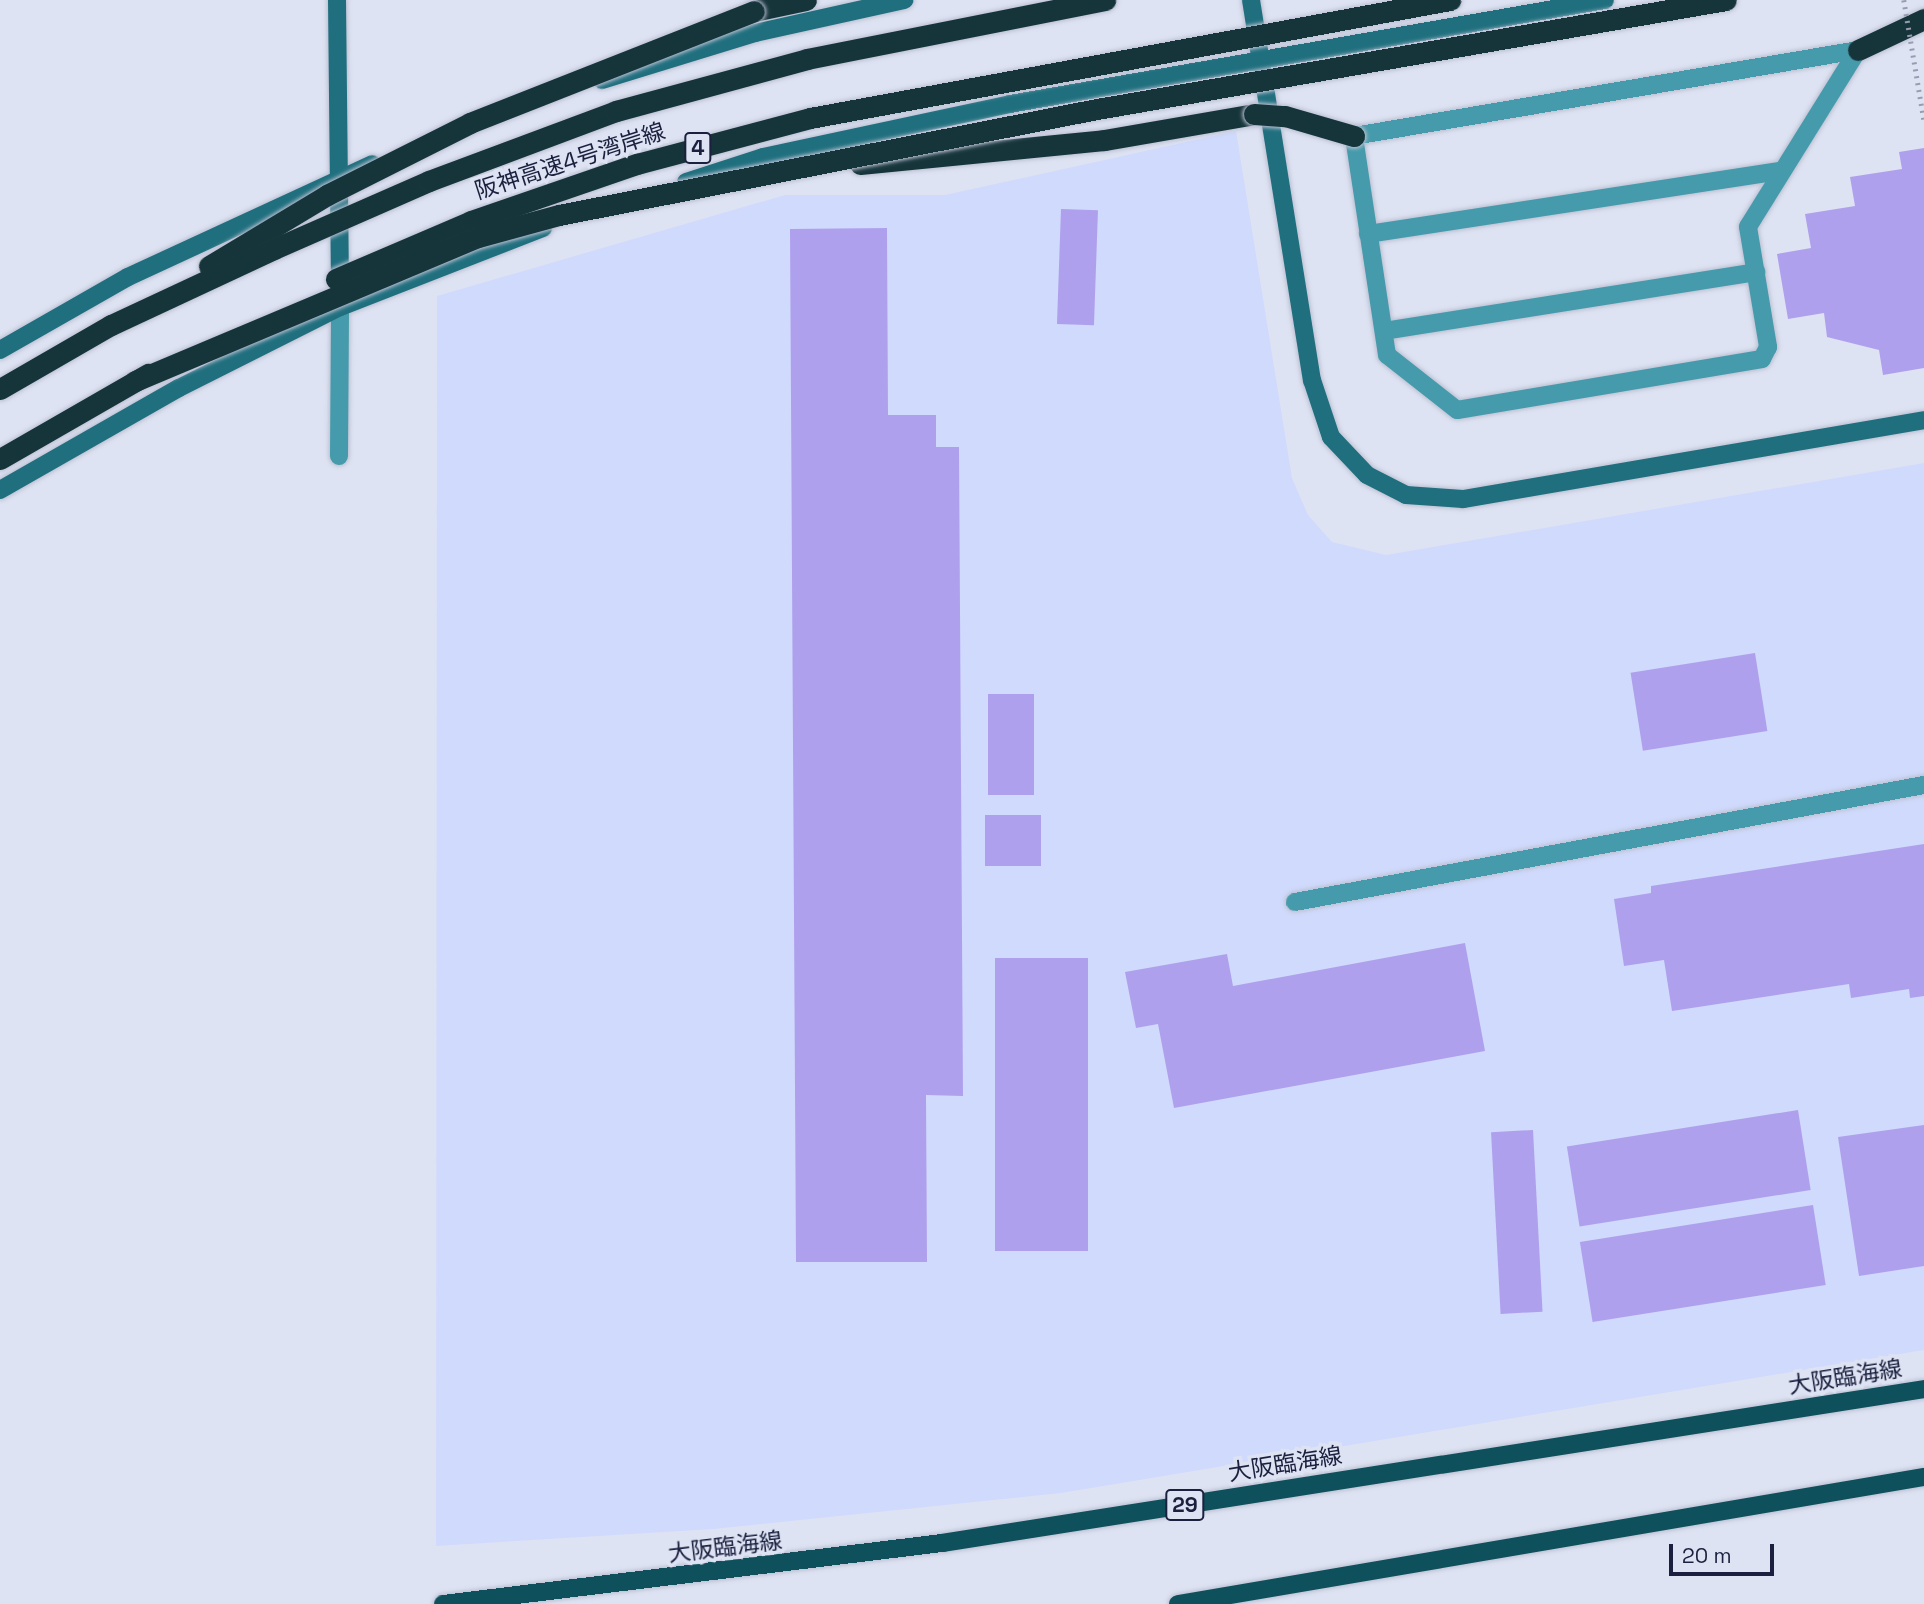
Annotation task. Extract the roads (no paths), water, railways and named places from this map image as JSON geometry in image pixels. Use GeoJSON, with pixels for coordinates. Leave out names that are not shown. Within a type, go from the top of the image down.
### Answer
{"type":"FeatureCollection","features":[{"type":"Feature","properties":{"kind":"highway"},"geometry":{"type":"LineString","coordinates":[[111,325],[327,195],[470,123],[754,11],[790,0]]}},
{"type":"Feature","properties":{"kind":"highway"},"geometry":{"type":"LineString","coordinates":[[754,11],[806,0]]}},
{"type":"Feature","properties":{"kind":"highway","name":"阪神高速4号湾岸線"},"geometry":{"type":"LineString","coordinates":[[0,390],[111,325],[429,181],[616,111],[807,59],[1105,0]]}},
{"type":"Feature","properties":{"kind":"highway","name":"阪神高速4号湾岸線"},"geometry":{"type":"LineString","coordinates":[[0,459],[135,381],[307,291],[471,221],[637,164],[970,84],[1450,0]]}},
{"type":"Feature","properties":{"kind":"highway"},"geometry":{"type":"LineString","coordinates":[[135,381],[478,237],[635,198],[798,170],[1097,109],[1726,0]]}},
{"type":"Feature","properties":{"kind":"highway"},"geometry":{"type":"LineString","coordinates":[[1858,50],[1924,19]]}},
{"type":"Feature","properties":{"kind":"highway"},"geometry":{"type":"LineString","coordinates":[[798,170],[1104,140],[1254,114],[1285,116],[1354,136]]}},
{"type":"Feature","properties":{"kind":"main road","name":"大阪臨海線"},"geometry":{"type":"LineString","coordinates":[[443,1604],[942,1543],[1924,1389]]}},
{"type":"Feature","properties":{"kind":"main road"},"geometry":{"type":"LineString","coordinates":[[1178,1604],[1924,1477]]}},
{"type":"Feature","properties":{"kind":"street"},"geometry":{"type":"LineString","coordinates":[[337,0],[335,177],[340,307],[339,456]]}},
{"type":"Feature","properties":{"kind":"street"},"geometry":{"type":"LineString","coordinates":[[0,350],[128,277],[335,177],[716,45],[904,0]]}},
{"type":"Feature","properties":{"kind":"street"},"geometry":{"type":"LineString","coordinates":[[1251,0],[1312,380],[1331,437],[1367,475],[1406,495],[1463,499],[1924,420]]}},
{"type":"Feature","properties":{"kind":"street"},"geometry":{"type":"LineString","coordinates":[[0,490],[179,388],[340,307],[554,223],[763,157],[1262,58],[1605,0]]}},
{"type":"Feature","properties":{"kind":"street"},"geometry":{"type":"LineString","coordinates":[[1858,50],[1748,227],[1768,347],[1762,359],[1457,410],[1387,355],[1354,136],[1858,50]]}},
{"type":"Feature","properties":{"kind":"street"},"geometry":{"type":"LineString","coordinates":[[1368,234],[1782,170]]}},
{"type":"Feature","properties":{"kind":"street"},"geometry":{"type":"LineString","coordinates":[[1384,331],[1756,272]]}},
{"type":"Feature","properties":{"kind":"street"},"geometry":{"type":"LineString","coordinates":[[1295,902],[1924,785]]}}]}
